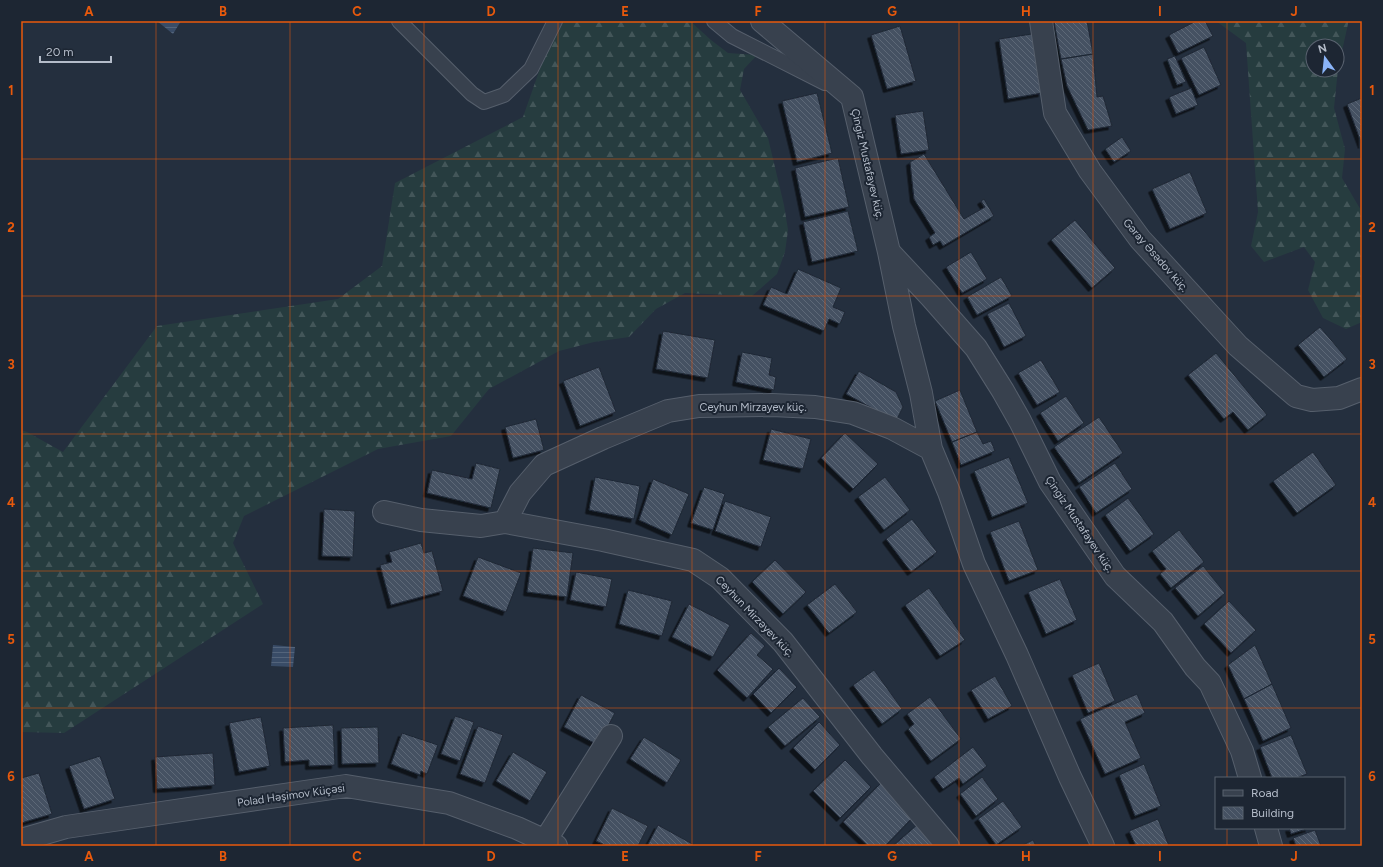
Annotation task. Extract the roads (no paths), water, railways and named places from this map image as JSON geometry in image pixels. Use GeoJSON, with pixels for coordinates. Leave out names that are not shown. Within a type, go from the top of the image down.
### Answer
{"type":"FeatureCollection","features":[{"type":"Feature","properties":{"kind":"street","name":"Çingiz Mustafayev küç."},"geometry":{"type":"LineString","coordinates":[[762,21],[852,97],[889,252],[904,326],[921,393],[931,448],[949,492],[974,564],[1017,655],[1102,846]]}},
{"type":"Feature","properties":{"kind":"street","name":"Gəray Əsədov küç."},"geometry":{"type":"LineString","coordinates":[[1041,21],[1055,113],[1090,171],[1140,239],[1238,346],[1296,396],[1312,400],[1339,398],[1362,388]]}},
{"type":"Feature","properties":{"kind":"street","name":"Çingiz Mustafayev küç."},"geometry":{"type":"LineString","coordinates":[[889,252],[976,348],[1020,421],[1050,482],[1115,576],[1163,622],[1195,667],[1210,683],[1242,751],[1250,777]]}},
{"type":"Feature","properties":{"kind":"street","name":"Ceyhun Mirzayev küç."},"geometry":{"type":"LineString","coordinates":[[505,522],[520,493],[544,465],[668,411],[699,406],[772,405],[815,407],[852,413],[892,428],[931,448]]}},
{"type":"Feature","properties":{"kind":"street","name":"Ceyhun Mirzəyev küç."},"geometry":{"type":"LineString","coordinates":[[384,512],[421,520],[481,526],[505,522],[603,540],[693,560],[720,578],[783,642],[872,756],[948,846]]}},
{"type":"Feature","properties":{"kind":"street"},"geometry":{"type":"LineString","coordinates":[[550,843],[611,736]]}},
{"type":"Feature","properties":{"kind":"street","name":"Polad Həşimov Küçəsi"},"geometry":{"type":"LineString","coordinates":[[21,840],[66,827],[346,786],[449,803],[517,828],[550,843]]}},
{"type":"Feature","properties":{"kind":"street"},"geometry":{"type":"LineString","coordinates":[[1266,829],[1271,846]]}},
{"type":"Feature","properties":{"kind":"lane"},"geometry":{"type":"LineString","coordinates":[[399,21],[472,94],[484,102],[504,95],[531,69],[555,21]]}},
{"type":"Feature","properties":{"kind":"lane"},"geometry":{"type":"LineString","coordinates":[[714,21],[732,36],[852,97]]}},
{"type":"Feature","properties":{"kind":"water"},"geometry":{"type":"Polygon","coordinates":[[[157,21],[181,21],[173,34],[157,21]]]}},
{"type":"Feature","properties":{"kind":"water"},"geometry":{"type":"Polygon","coordinates":[[[273,645],[295,647],[293,667],[271,666],[273,645]]]}}]}
